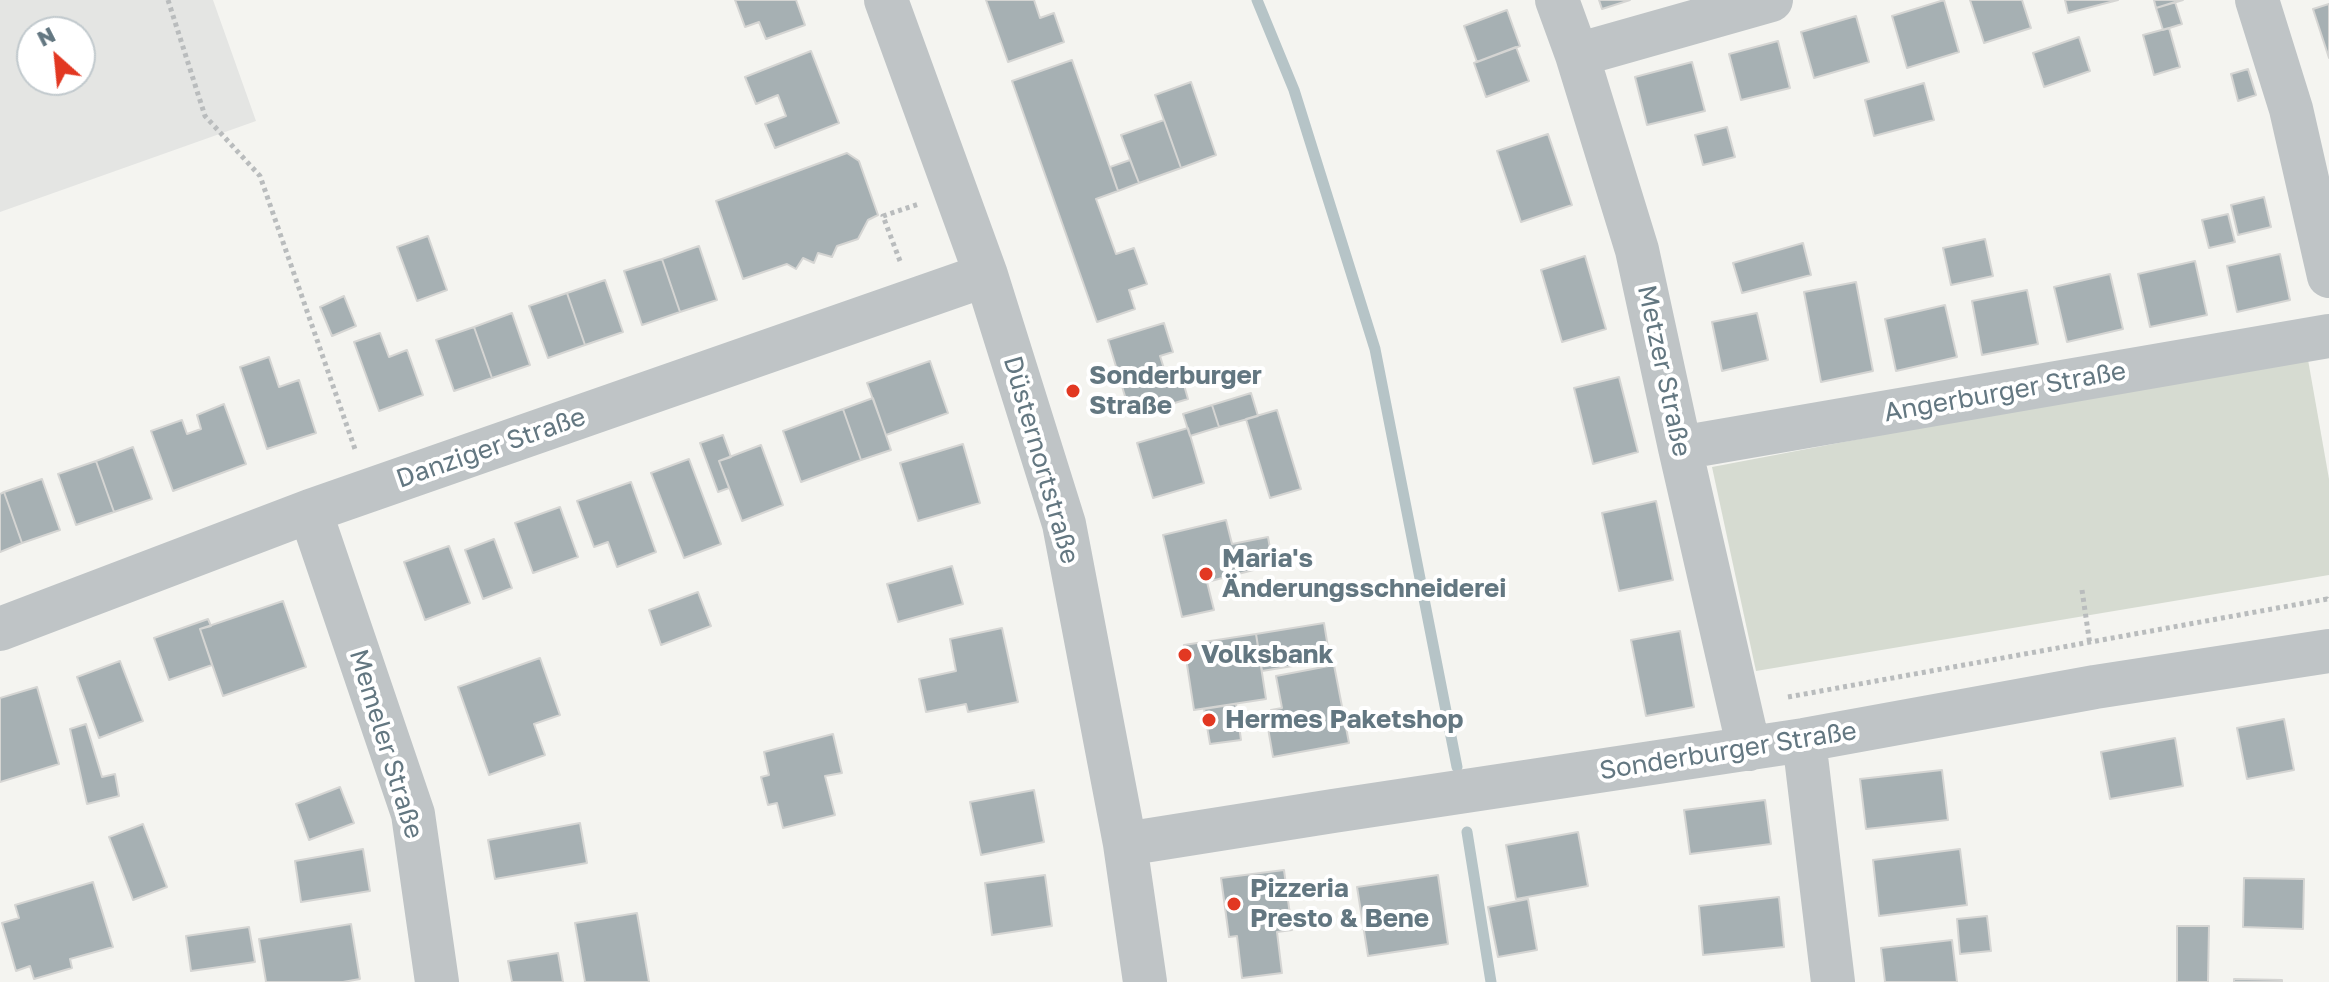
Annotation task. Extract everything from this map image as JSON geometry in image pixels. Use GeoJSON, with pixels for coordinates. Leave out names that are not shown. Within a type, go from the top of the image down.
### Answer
{"type":"FeatureCollection","features":[{"type":"Feature","properties":{"kind":"street","name":"Düsternortstraße"},"geometry":{"type":"LineString","coordinates":[[886,0],[986,275],[1064,524],[1125,844],[1145,982]]}},
{"type":"Feature","properties":{"kind":"street","name":"Metzer Straße"},"geometry":{"type":"LineString","coordinates":[[1557,0],[1637,250],[1749,749]]}},
{"type":"Feature","properties":{"kind":"street"},"geometry":{"type":"LineString","coordinates":[[1577,55],[1771,0]]}},
{"type":"Feature","properties":{"kind":"street"},"geometry":{"type":"LineString","coordinates":[[2257,0],[2291,109],[2329,276]]}},
{"type":"Feature","properties":{"kind":"street","name":"Danziger Straße"},"geometry":{"type":"LineString","coordinates":[[0,629],[310,511],[986,275]]}},
{"type":"Feature","properties":{"kind":"street","name":"Angerburger Straße"},"geometry":{"type":"LineString","coordinates":[[1680,448],[2329,336]]}},
{"type":"Feature","properties":{"kind":"street","name":"Memeler Straße"},"geometry":{"type":"LineString","coordinates":[[310,511],[413,814],[437,982]]}},
{"type":"Feature","properties":{"kind":"street","name":"Sonderburger Straße"},"geometry":{"type":"LineString","coordinates":[[1125,844],[1749,749],[2095,687],[2329,651]]}},
{"type":"Feature","properties":{"kind":"street"},"geometry":{"type":"LineString","coordinates":[[1804,740],[1833,982]]}},
{"type":"Feature","properties":{"kind":"path"},"geometry":{"type":"LineString","coordinates":[[168,0],[205,116],[260,176],[370,491]]}},
{"type":"Feature","properties":{"kind":"path"},"geometry":{"type":"LineString","coordinates":[[914,300],[883,216],[956,192]]}},
{"type":"Feature","properties":{"kind":"path"},"geometry":{"type":"LineString","coordinates":[[2082,590],[2089,642]]}},
{"type":"Feature","properties":{"kind":"path"},"geometry":{"type":"LineString","coordinates":[[1740,706],[2327,599],[2329,602]]}},
{"type":"Feature","properties":{"kind":"shaded area"},"geometry":{"type":"Polygon","coordinates":[[[0,0],[213,0],[256,121],[0,212],[0,0]]]}},
{"type":"Feature","properties":{"kind":"shaded area"},"geometry":{"type":"Polygon","coordinates":[[[2307,354],[2329,479],[2329,575],[1756,671],[1712,467],[2307,354]]]}},
{"type":"Feature","properties":{"kind":"building"},"geometry":{"type":"Polygon","coordinates":[[[735,0],[796,0],[805,25],[766,39],[759,22],[745,27],[735,0]]]}},
{"type":"Feature","properties":{"kind":"building"},"geometry":{"type":"Polygon","coordinates":[[[986,0],[1034,0],[1040,18],[1054,13],[1064,42],[1008,62],[986,0]]]}},
{"type":"Feature","properties":{"kind":"building"},"geometry":{"type":"Polygon","coordinates":[[[1599,0],[1630,0],[1602,9],[1599,0]]]}},
{"type":"Feature","properties":{"kind":"building"},"geometry":{"type":"Polygon","coordinates":[[[1944,0],[1959,52],[1907,68],[1892,16],[1944,0]]]}},
{"type":"Feature","properties":{"kind":"building"},"geometry":{"type":"Polygon","coordinates":[[[1970,0],[2022,0],[2031,28],[1984,43],[1970,0]]]}},
{"type":"Feature","properties":{"kind":"building"},"geometry":{"type":"Polygon","coordinates":[[[2065,0],[2118,0],[2068,13],[2065,0]]]}},
{"type":"Feature","properties":{"kind":"building"},"geometry":{"type":"Polygon","coordinates":[[[2154,0],[2183,0],[2156,8],[2154,0]]]}},
{"type":"Feature","properties":{"kind":"building"},"geometry":{"type":"Polygon","coordinates":[[[2175,2],[2182,24],[2163,30],[2156,8],[2175,2]]]}},
{"type":"Feature","properties":{"kind":"building"},"geometry":{"type":"Polygon","coordinates":[[[2329,4],[2329,58],[2313,9],[2329,4]]]}},
{"type":"Feature","properties":{"kind":"building"},"geometry":{"type":"Polygon","coordinates":[[[1507,10],[1520,46],[1477,62],[1464,26],[1507,10]]]}},
{"type":"Feature","properties":{"kind":"building"},"geometry":{"type":"Polygon","coordinates":[[[1856,16],[1869,62],[1814,78],[1801,32],[1856,16]]]}},
{"type":"Feature","properties":{"kind":"building"},"geometry":{"type":"Polygon","coordinates":[[[2169,28],[2180,67],[2154,75],[2143,35],[2169,28]]]}},
{"type":"Feature","properties":{"kind":"building"},"geometry":{"type":"Polygon","coordinates":[[[2079,37],[2090,71],[2044,87],[2033,53],[2079,37]]]}},
{"type":"Feature","properties":{"kind":"building"},"geometry":{"type":"Polygon","coordinates":[[[1778,41],[1790,88],[1741,100],[1729,54],[1778,41]]]}},
{"type":"Feature","properties":{"kind":"building"},"geometry":{"type":"Polygon","coordinates":[[[1516,47],[1529,81],[1486,97],[1474,63],[1516,47]]]}},
{"type":"Feature","properties":{"kind":"building"},"geometry":{"type":"Polygon","coordinates":[[[811,51],[839,123],[775,148],[765,124],[786,116],[778,95],[756,104],[745,77],[811,51]]]}},
{"type":"Feature","properties":{"kind":"building"},"geometry":{"type":"Polygon","coordinates":[[[1072,60],[1118,191],[1096,199],[1116,254],[1134,248],[1147,284],[1129,290],[1135,309],[1097,322],[1012,81],[1072,60]]]}},
{"type":"Feature","properties":{"kind":"building"},"geometry":{"type":"Polygon","coordinates":[[[1692,62],[1705,111],[1647,125],[1635,77],[1692,62]]]}},
{"type":"Feature","properties":{"kind":"building"},"geometry":{"type":"Polygon","coordinates":[[[2248,69],[2256,95],[2238,101],[2231,74],[2248,69]]]}},
{"type":"Feature","properties":{"kind":"building"},"geometry":{"type":"Polygon","coordinates":[[[1191,82],[1216,155],[1181,168],[1155,95],[1191,82]]]}},
{"type":"Feature","properties":{"kind":"building"},"geometry":{"type":"Polygon","coordinates":[[[1924,83],[1934,120],[1874,136],[1865,100],[1924,83]]]}},
{"type":"Feature","properties":{"kind":"building"},"geometry":{"type":"Polygon","coordinates":[[[1164,120],[1181,168],[1139,183],[1121,135],[1164,120]]]}},
{"type":"Feature","properties":{"kind":"building"},"geometry":{"type":"Polygon","coordinates":[[[1727,127],[1735,157],[1703,165],[1695,135],[1727,127]]]}},
{"type":"Feature","properties":{"kind":"building"},"geometry":{"type":"Polygon","coordinates":[[[1548,134],[1572,205],[1521,222],[1497,151],[1548,134]]]}},
{"type":"Feature","properties":{"kind":"building"},"geometry":{"type":"Polygon","coordinates":[[[847,153],[859,161],[878,215],[868,220],[858,239],[837,246],[832,257],[818,253],[814,263],[803,258],[796,269],[787,264],[743,279],[716,201],[847,153]]]}},
{"type":"Feature","properties":{"kind":"building"},"geometry":{"type":"Polygon","coordinates":[[[1130,160],[1139,183],[1118,191],[1110,167],[1130,160]]]}},
{"type":"Feature","properties":{"kind":"building"},"geometry":{"type":"Polygon","coordinates":[[[2264,197],[2271,227],[2238,235],[2231,205],[2264,197]]]}},
{"type":"Feature","properties":{"kind":"building"},"geometry":{"type":"Polygon","coordinates":[[[2228,214],[2235,242],[2209,248],[2202,220],[2228,214]]]}},
{"type":"Feature","properties":{"kind":"building"},"geometry":{"type":"Polygon","coordinates":[[[428,236],[447,290],[417,301],[397,247],[428,236]]]}},
{"type":"Feature","properties":{"kind":"building"},"geometry":{"type":"Polygon","coordinates":[[[1985,239],[1993,276],[1951,285],[1943,248],[1985,239]]]}},
{"type":"Feature","properties":{"kind":"building"},"geometry":{"type":"Polygon","coordinates":[[[1803,243],[1811,275],[1742,293],[1733,263],[1803,243]]]}},
{"type":"Feature","properties":{"kind":"building"},"geometry":{"type":"Polygon","coordinates":[[[699,246],[717,300],[680,312],[662,259],[699,246]]]}},
{"type":"Feature","properties":{"kind":"building"},"geometry":{"type":"Polygon","coordinates":[[[2280,254],[2290,300],[2237,312],[2227,266],[2280,254]]]}},
{"type":"Feature","properties":{"kind":"building"},"geometry":{"type":"Polygon","coordinates":[[[1585,256],[1606,329],[1562,342],[1541,270],[1585,256]]]}},
{"type":"Feature","properties":{"kind":"building"},"geometry":{"type":"Polygon","coordinates":[[[662,259],[680,312],[642,325],[624,271],[662,259]]]}},
{"type":"Feature","properties":{"kind":"building"},"geometry":{"type":"Polygon","coordinates":[[[2195,261],[2207,315],[2150,327],[2138,274],[2195,261]]]}},
{"type":"Feature","properties":{"kind":"building"},"geometry":{"type":"Polygon","coordinates":[[[2110,274],[2123,329],[2067,342],[2054,287],[2110,274]]]}},
{"type":"Feature","properties":{"kind":"building"},"geometry":{"type":"Polygon","coordinates":[[[605,280],[623,332],[585,345],[567,293],[605,280]]]}},
{"type":"Feature","properties":{"kind":"building"},"geometry":{"type":"Polygon","coordinates":[[[1856,282],[1873,371],[1821,382],[1804,292],[1856,282]]]}},
{"type":"Feature","properties":{"kind":"building"},"geometry":{"type":"Polygon","coordinates":[[[2027,290],[2038,344],[1982,355],[1972,301],[2027,290]]]}},
{"type":"Feature","properties":{"kind":"building"},"geometry":{"type":"Polygon","coordinates":[[[567,293],[585,345],[548,358],[529,306],[567,293]]]}},
{"type":"Feature","properties":{"kind":"building"},"geometry":{"type":"Polygon","coordinates":[[[344,296],[356,326],[332,336],[320,307],[344,296]]]}},
{"type":"Feature","properties":{"kind":"building"},"geometry":{"type":"Polygon","coordinates":[[[1945,305],[1957,357],[1896,371],[1885,319],[1945,305]]]}},
{"type":"Feature","properties":{"kind":"building"},"geometry":{"type":"Polygon","coordinates":[[[512,313],[530,365],[492,378],[474,327],[512,313]]]}},
{"type":"Feature","properties":{"kind":"building"},"geometry":{"type":"Polygon","coordinates":[[[1757,313],[1768,360],[1722,371],[1712,322],[1757,313]]]}},
{"type":"Feature","properties":{"kind":"building"},"geometry":{"type":"Polygon","coordinates":[[[1164,323],[1173,352],[1160,356],[1166,375],[1180,371],[1188,399],[1131,416],[1108,340],[1164,323]]]}},
{"type":"Feature","properties":{"kind":"building"},"geometry":{"type":"Polygon","coordinates":[[[474,327],[492,378],[454,391],[436,340],[474,327]]]}},
{"type":"Feature","properties":{"kind":"building"},"geometry":{"type":"Polygon","coordinates":[[[380,333],[389,357],[407,350],[423,395],[379,411],[354,342],[380,333]]]}},
{"type":"Feature","properties":{"kind":"building"},"geometry":{"type":"Polygon","coordinates":[[[269,357],[279,387],[299,380],[316,433],[267,449],[240,367],[269,357]]]}},
{"type":"Feature","properties":{"kind":"building"},"geometry":{"type":"Polygon","coordinates":[[[930,361],[948,413],[886,435],[867,383],[930,361]]]}},
{"type":"Feature","properties":{"kind":"building"},"geometry":{"type":"Polygon","coordinates":[[[1619,377],[1638,452],[1593,464],[1574,388],[1619,377]]]}},
{"type":"Feature","properties":{"kind":"building"},"geometry":{"type":"Polygon","coordinates":[[[1251,393],[1258,416],[1219,427],[1212,405],[1251,393]]]}},
{"type":"Feature","properties":{"kind":"building"},"geometry":{"type":"Polygon","coordinates":[[[873,398],[891,450],[861,460],[843,409],[873,398]]]}},
{"type":"Feature","properties":{"kind":"building"},"geometry":{"type":"Polygon","coordinates":[[[224,404],[246,464],[173,491],[151,431],[182,420],[187,434],[201,429],[197,415],[224,404]]]}},
{"type":"Feature","properties":{"kind":"building"},"geometry":{"type":"Polygon","coordinates":[[[1212,405],[1219,427],[1190,436],[1183,414],[1212,405]]]}},
{"type":"Feature","properties":{"kind":"building"},"geometry":{"type":"Polygon","coordinates":[[[843,409],[861,460],[801,482],[783,431],[843,409]]]}},
{"type":"Feature","properties":{"kind":"building"},"geometry":{"type":"Polygon","coordinates":[[[1277,410],[1301,489],[1270,498],[1246,419],[1277,410]]]}},
{"type":"Feature","properties":{"kind":"building"},"geometry":{"type":"Polygon","coordinates":[[[1188,428],[1204,483],[1153,498],[1137,443],[1188,428]]]}},
{"type":"Feature","properties":{"kind":"building"},"geometry":{"type":"Polygon","coordinates":[[[723,435],[731,457],[719,461],[729,488],[718,492],[700,443],[723,435]]]}},
{"type":"Feature","properties":{"kind":"building"},"geometry":{"type":"Polygon","coordinates":[[[963,444],[980,503],[918,521],[900,463],[963,444]]]}},
{"type":"Feature","properties":{"kind":"building"},"geometry":{"type":"Polygon","coordinates":[[[761,445],[783,505],[742,521],[719,461],[761,445]]]}},
{"type":"Feature","properties":{"kind":"building"},"geometry":{"type":"Polygon","coordinates":[[[133,447],[152,499],[114,512],[96,461],[133,447]]]}},
{"type":"Feature","properties":{"kind":"building"},"geometry":{"type":"Polygon","coordinates":[[[689,459],[721,544],[684,558],[651,473],[689,459]]]}},
{"type":"Feature","properties":{"kind":"building"},"geometry":{"type":"Polygon","coordinates":[[[96,461],[114,512],[76,525],[58,474],[96,461]]]}},
{"type":"Feature","properties":{"kind":"building"},"geometry":{"type":"Polygon","coordinates":[[[42,479],[60,530],[22,543],[4,492],[42,479]]]}},
{"type":"Feature","properties":{"kind":"building"},"geometry":{"type":"Polygon","coordinates":[[[631,482],[656,552],[617,567],[608,542],[594,547],[577,501],[631,482]]]}},
{"type":"Feature","properties":{"kind":"building"},"geometry":{"type":"Polygon","coordinates":[[[4,492],[22,543],[0,552],[0,494],[4,492]]]}},
{"type":"Feature","properties":{"kind":"building"},"geometry":{"type":"Polygon","coordinates":[[[1656,501],[1673,580],[1619,591],[1602,513],[1656,501]]]}},
{"type":"Feature","properties":{"kind":"building"},"geometry":{"type":"Polygon","coordinates":[[[560,507],[578,557],[533,573],[515,523],[560,507]]]}},
{"type":"Feature","properties":{"kind":"building","name":"Maria's Änderungsschneiderei"},"geometry":{"type":"Polygon","coordinates":[[[1226,520],[1232,544],[1268,537],[1273,565],[1207,582],[1214,610],[1182,617],[1163,535],[1226,520]]]}},
{"type":"Feature","properties":{"kind":"building"},"geometry":{"type":"Polygon","coordinates":[[[494,539],[512,588],[483,599],[465,550],[494,539]]]}},
{"type":"Feature","properties":{"kind":"building"},"geometry":{"type":"Polygon","coordinates":[[[449,546],[470,603],[425,620],[404,562],[449,546]]]}},
{"type":"Feature","properties":{"kind":"building"},"geometry":{"type":"Polygon","coordinates":[[[952,566],[963,604],[898,622],[887,584],[952,566]]]}},
{"type":"Feature","properties":{"kind":"building"},"geometry":{"type":"Polygon","coordinates":[[[698,592],[711,626],[661,645],[649,610],[698,592]]]}},
{"type":"Feature","properties":{"kind":"building"},"geometry":{"type":"Polygon","coordinates":[[[283,601],[306,667],[223,696],[200,629],[283,601]]]}},
{"type":"Feature","properties":{"kind":"building"},"geometry":{"type":"Polygon","coordinates":[[[208,619],[211,626],[200,629],[212,665],[169,680],[154,638],[208,619]]]}},
{"type":"Feature","properties":{"kind":"building"},"geometry":{"type":"Polygon","coordinates":[[[1324,623],[1330,660],[1262,671],[1256,634],[1324,623]]]}},
{"type":"Feature","properties":{"kind":"building"},"geometry":{"type":"Polygon","coordinates":[[[1002,628],[1018,702],[968,712],[966,704],[926,712],[919,679],[956,671],[950,639],[1002,628]]]}},
{"type":"Feature","properties":{"kind":"building"},"geometry":{"type":"Polygon","coordinates":[[[1680,631],[1694,707],[1646,716],[1631,640],[1680,631]]]}},
{"type":"Feature","properties":{"kind":"building"},"geometry":{"type":"Polygon","coordinates":[[[1256,634],[1266,699],[1194,710],[1184,645],[1256,634]]]}},
{"type":"Feature","properties":{"kind":"building"},"geometry":{"type":"Polygon","coordinates":[[[540,658],[560,715],[534,724],[545,755],[489,775],[458,687],[540,658]]]}},
{"type":"Feature","properties":{"kind":"building"},"geometry":{"type":"Polygon","coordinates":[[[120,661],[143,721],[99,738],[77,677],[120,661]]]}},
{"type":"Feature","properties":{"kind":"building"},"geometry":{"type":"Polygon","coordinates":[[[1334,665],[1349,743],[1273,757],[1268,728],[1274,727],[1271,710],[1282,708],[1276,676],[1334,665]]]}},
{"type":"Feature","properties":{"kind":"building"},"geometry":{"type":"Polygon","coordinates":[[[37,687],[59,764],[0,782],[0,698],[37,687]]]}},
{"type":"Feature","properties":{"kind":"building"},"geometry":{"type":"Polygon","coordinates":[[[1236,704],[1241,740],[1210,744],[1204,709],[1236,704]]]}},
{"type":"Feature","properties":{"kind":"building"},"geometry":{"type":"Polygon","coordinates":[[[2284,719],[2294,770],[2247,779],[2237,728],[2284,719]]]}},
{"type":"Feature","properties":{"kind":"building"},"geometry":{"type":"Polygon","coordinates":[[[86,724],[102,777],[115,774],[119,796],[87,804],[70,729],[86,724]]]}},
{"type":"Feature","properties":{"kind":"building"},"geometry":{"type":"Polygon","coordinates":[[[833,734],[842,773],[825,776],[835,815],[783,828],[777,803],[768,805],[761,777],[769,775],[764,752],[833,734]]]}},
{"type":"Feature","properties":{"kind":"building"},"geometry":{"type":"Polygon","coordinates":[[[2175,738],[2183,786],[2110,799],[2101,752],[2175,738]]]}},
{"type":"Feature","properties":{"kind":"building"},"geometry":{"type":"Polygon","coordinates":[[[1942,770],[1948,820],[1866,829],[1860,779],[1942,770]]]}},
{"type":"Feature","properties":{"kind":"building"},"geometry":{"type":"Polygon","coordinates":[[[340,787],[354,823],[309,840],[296,804],[340,787]]]}},
{"type":"Feature","properties":{"kind":"building"},"geometry":{"type":"Polygon","coordinates":[[[1034,790],[1044,842],[981,855],[970,802],[1034,790]]]}},
{"type":"Feature","properties":{"kind":"building"},"geometry":{"type":"Polygon","coordinates":[[[1765,800],[1771,844],[1690,854],[1684,810],[1765,800]]]}},
{"type":"Feature","properties":{"kind":"building"},"geometry":{"type":"Polygon","coordinates":[[[580,823],[587,863],[495,879],[488,840],[580,823]]]}},
{"type":"Feature","properties":{"kind":"building"},"geometry":{"type":"Polygon","coordinates":[[[143,824],[167,887],[133,900],[109,837],[143,824]]]}},
{"type":"Feature","properties":{"kind":"building"},"geometry":{"type":"Polygon","coordinates":[[[1578,832],[1588,886],[1516,899],[1506,845],[1578,832]]]}},
{"type":"Feature","properties":{"kind":"building"},"geometry":{"type":"Polygon","coordinates":[[[363,849],[370,891],[301,902],[295,861],[363,849]]]}},
{"type":"Feature","properties":{"kind":"building"},"geometry":{"type":"Polygon","coordinates":[[[1960,849],[1967,905],[1879,916],[1873,860],[1960,849]]]}},
{"type":"Feature","properties":{"kind":"building"},"geometry":{"type":"Polygon","coordinates":[[[1284,870],[1292,930],[1277,932],[1282,973],[1242,978],[1237,936],[1229,937],[1221,878],[1284,870]]]}},
{"type":"Feature","properties":{"kind":"building"},"geometry":{"type":"Polygon","coordinates":[[[1045,875],[1052,926],[992,935],[985,883],[1045,875]]]}},
{"type":"Feature","properties":{"kind":"building"},"geometry":{"type":"Polygon","coordinates":[[[1438,875],[1448,944],[1368,956],[1357,887],[1438,875]]]}},
{"type":"Feature","properties":{"kind":"building"},"geometry":{"type":"Polygon","coordinates":[[[2244,878],[2304,879],[2303,929],[2243,927],[2244,878]]]}},
{"type":"Feature","properties":{"kind":"building"},"geometry":{"type":"Polygon","coordinates":[[[93,882],[113,947],[70,959],[72,968],[34,979],[30,966],[16,971],[2,923],[19,918],[15,905],[93,882]]]}},
{"type":"Feature","properties":{"kind":"building"},"geometry":{"type":"Polygon","coordinates":[[[1779,897],[1784,947],[1703,955],[1699,906],[1779,897]]]}},
{"type":"Feature","properties":{"kind":"building"},"geometry":{"type":"Polygon","coordinates":[[[1528,899],[1537,950],[1498,957],[1488,907],[1528,899]]]}},
{"type":"Feature","properties":{"kind":"building"},"geometry":{"type":"Polygon","coordinates":[[[637,913],[649,982],[585,982],[575,923],[637,913]]]}},
{"type":"Feature","properties":{"kind":"building"},"geometry":{"type":"Polygon","coordinates":[[[1987,916],[1991,951],[1960,954],[1957,919],[1987,916]]]}},
{"type":"Feature","properties":{"kind":"building"},"geometry":{"type":"Polygon","coordinates":[[[351,924],[360,979],[343,982],[266,982],[259,939],[351,924]]]}},
{"type":"Feature","properties":{"kind":"building"},"geometry":{"type":"Polygon","coordinates":[[[2177,926],[2209,926],[2208,982],[2177,982],[2177,926]]]}},
{"type":"Feature","properties":{"kind":"building"},"geometry":{"type":"Polygon","coordinates":[[[249,927],[255,962],[191,971],[186,936],[249,927]]]}},
{"type":"Feature","properties":{"kind":"building"},"geometry":{"type":"Polygon","coordinates":[[[1952,940],[1957,982],[1885,982],[1881,948],[1952,940]]]}},
{"type":"Feature","properties":{"kind":"building"},"geometry":{"type":"Polygon","coordinates":[[[558,953],[563,982],[512,982],[508,961],[558,953]]]}},
{"type":"Feature","properties":{"kind":"building"},"geometry":{"type":"Polygon","coordinates":[[[2234,979],[2282,980],[2282,982],[2234,982],[2234,979]]]}},
{"type":"Feature","properties":{"kind":"waterway"},"geometry":{"type":"LineString","coordinates":[[1257,0],[1294,90],[1375,349],[1457,767]]}},
{"type":"Feature","properties":{"kind":"waterway"},"geometry":{"type":"LineString","coordinates":[[1467,832],[1491,982]]}},
{"type":"Feature","properties":{"kind":"place","name":"Sonderburger Straße"},"geometry":{"type":"Point","coordinates":[1073,391]}},
{"type":"Feature","properties":{"kind":"place","name":"Maria's Änderungsschneiderei"},"geometry":{"type":"Point","coordinates":[1206,574]}},
{"type":"Feature","properties":{"kind":"place","name":"Volksbank"},"geometry":{"type":"Point","coordinates":[1185,655]}},
{"type":"Feature","properties":{"kind":"place","name":"Hermes Paketshop"},"geometry":{"type":"Point","coordinates":[1209,720]}},
{"type":"Feature","properties":{"kind":"place","name":"Pizzeria Presto & Bene"},"geometry":{"type":"Point","coordinates":[1234,904]}}]}
